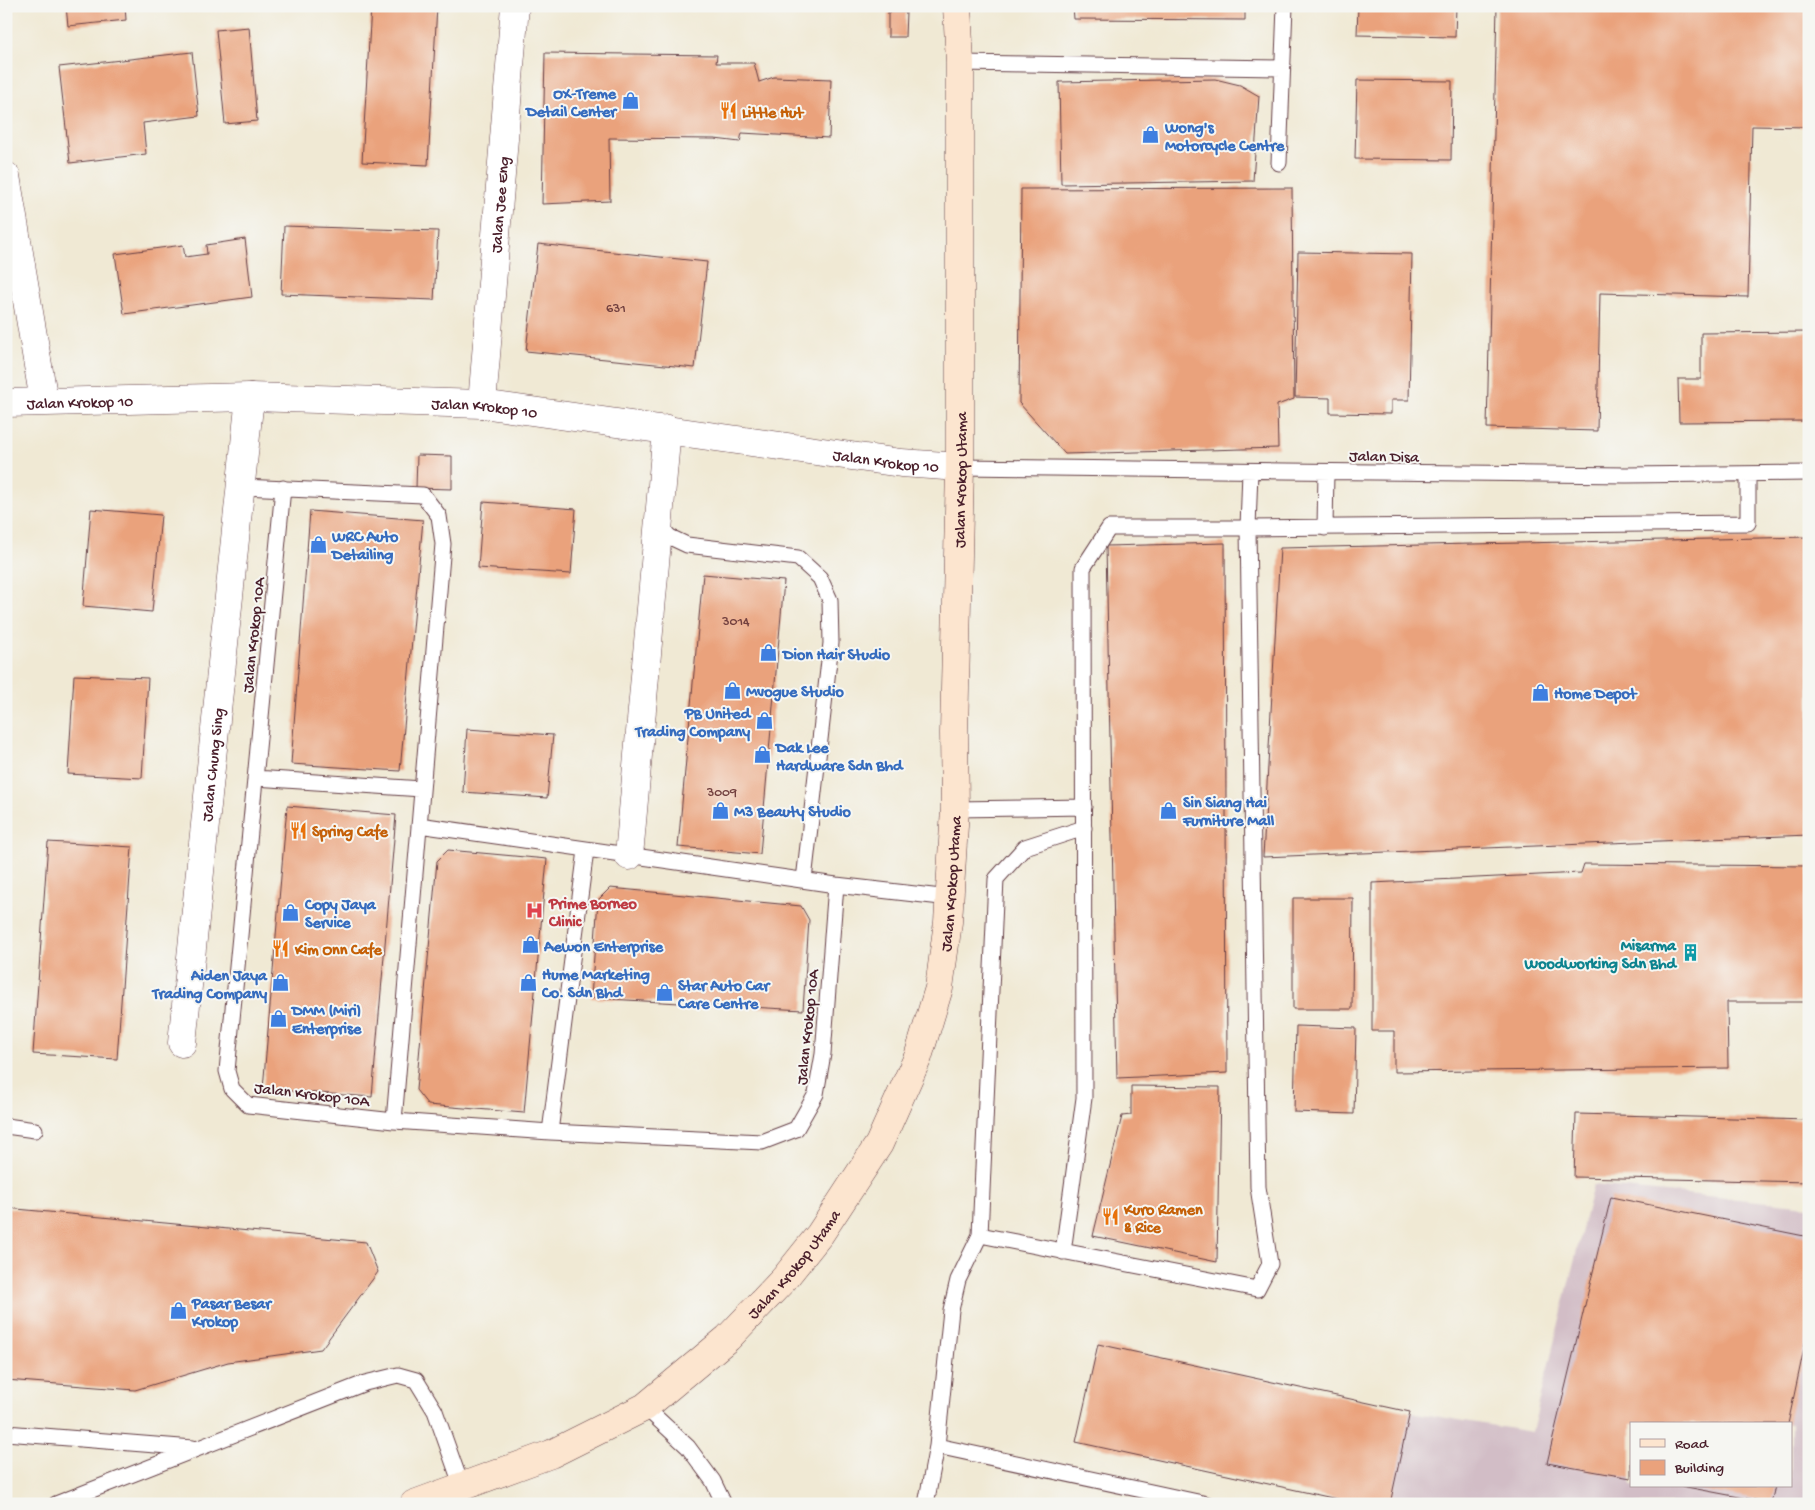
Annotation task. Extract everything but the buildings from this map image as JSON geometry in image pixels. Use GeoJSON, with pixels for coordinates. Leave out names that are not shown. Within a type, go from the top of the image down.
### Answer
{"type":"FeatureCollection","features":[{"type":"Feature","properties":{"kind":"street","name":"Jalan Jee Eng"},"geometry":{"type":"LineString","coordinates":[[482,404],[515,6]]}},
{"type":"Feature","properties":{"kind":"street","name":"Jalan Krokop Utama"},"geometry":{"type":"LineString","coordinates":[[414,1504],[551,1454],[645,1406],[728,1338],[784,1280],[820,1234],[879,1144],[918,1057],[939,988],[950,898],[955,809],[954,733],[960,467],[960,63],[957,6]]}},
{"type":"Feature","properties":{"kind":"street"},"geometry":{"type":"LineString","coordinates":[[6,176],[44,401]]}},
{"type":"Feature","properties":{"kind":"street","name":"Jalan Krokop 10"},"geometry":{"type":"LineString","coordinates":[[6,403],[250,397],[482,404],[901,463],[960,467]]}},
{"type":"Feature","properties":{"kind":"street","name":"Jalan Chung Sing"},"geometry":{"type":"LineString","coordinates":[[182,1043],[250,397]]}},
{"type":"Feature","properties":{"kind":"street"},"geometry":{"type":"LineString","coordinates":[[628,856],[667,429]]}},
{"type":"Feature","properties":{"kind":"lane"},"geometry":{"type":"LineString","coordinates":[[1279,163],[1284,6]]}},
{"type":"Feature","properties":{"kind":"lane"},"geometry":{"type":"LineString","coordinates":[[960,63],[1282,68]]}},
{"type":"Feature","properties":{"kind":"lane","name":"Jalan Disa"},"geometry":{"type":"LineString","coordinates":[[960,467],[1626,475],[1809,473]]}},
{"type":"Feature","properties":{"kind":"lane"},"geometry":{"type":"LineString","coordinates":[[980,1234],[1257,1289],[1270,1264],[1258,1187],[1248,528],[1250,471]]}},
{"type":"Feature","properties":{"kind":"lane"},"geometry":{"type":"LineString","coordinates":[[1325,528],[1326,472]]}},
{"type":"Feature","properties":{"kind":"lane"},"geometry":{"type":"LineString","coordinates":[[1063,1252],[1084,1098],[1083,568],[1109,528],[1325,528],[1748,523],[1748,474]]}},
{"type":"Feature","properties":{"kind":"lane"},"geometry":{"type":"LineString","coordinates":[[240,487],[423,495],[439,516],[443,544],[394,1121]]}},
{"type":"Feature","properties":{"kind":"lane","name":"Jalan Krokop 10A"},"geometry":{"type":"LineString","coordinates":[[283,488],[227,1071],[232,1089],[248,1105],[394,1121],[550,1132],[762,1142],[796,1128],[816,1094],[823,1054],[836,885]]}},
{"type":"Feature","properties":{"kind":"lane"},"geometry":{"type":"LineString","coordinates":[[658,526],[670,537],[687,545],[798,558],[820,578],[830,600],[831,643],[804,880]]}},
{"type":"Feature","properties":{"kind":"lane"},"geometry":{"type":"LineString","coordinates":[[255,778],[422,789]]}},
{"type":"Feature","properties":{"kind":"lane"},"geometry":{"type":"LineString","coordinates":[[955,809],[1084,807]]}},
{"type":"Feature","properties":{"kind":"lane"},"geometry":{"type":"LineString","coordinates":[[419,825],[836,885],[950,898]]}},
{"type":"Feature","properties":{"kind":"lane"},"geometry":{"type":"LineString","coordinates":[[926,1504],[937,1446],[951,1310],[958,1280],[980,1234],[996,879],[1025,847],[1084,828]]}},
{"type":"Feature","properties":{"kind":"lane"},"geometry":{"type":"LineString","coordinates":[[550,1132],[586,850]]}},
{"type":"Feature","properties":{"kind":"lane"},"geometry":{"type":"LineString","coordinates":[[6,1126],[35,1130]]}},
{"type":"Feature","properties":{"kind":"lane"},"geometry":{"type":"LineString","coordinates":[[56,1504],[365,1383],[398,1375],[416,1380],[435,1411],[462,1486]]}},
{"type":"Feature","properties":{"kind":"lane"},"geometry":{"type":"LineString","coordinates":[[645,1406],[688,1447],[713,1482],[724,1504]]}},
{"type":"Feature","properties":{"kind":"lane"},"geometry":{"type":"LineString","coordinates":[[6,1433],[197,1448]]}},
{"type":"Feature","properties":{"kind":"lane"},"geometry":{"type":"LineString","coordinates":[[937,1446],[1207,1504]]}},
{"type":"Feature","properties":{"kind":"shaded area"},"geometry":{"type":"Polygon","coordinates":[[[1593,1185],[1809,1206],[1809,1504],[1390,1504],[1410,1412],[1532,1432],[1593,1185]]]}},
{"type":"Feature","properties":{"kind":"place","name":"OX-Treme Detail Center"},"geometry":{"type":"Point","coordinates":[630,101]}},
{"type":"Feature","properties":{"kind":"place","name":"Little Hut"},"geometry":{"type":"Point","coordinates":[728,111]}},
{"type":"Feature","properties":{"kind":"place","name":"Wong's Motorcycle Centre"},"geometry":{"type":"Point","coordinates":[1151,135]}},
{"type":"Feature","properties":{"kind":"place","name":"WRC Auto Detailing"},"geometry":{"type":"Point","coordinates":[318,544]}},
{"type":"Feature","properties":{"kind":"place","name":"Dion Hair Studio"},"geometry":{"type":"Point","coordinates":[769,653]}},
{"type":"Feature","properties":{"kind":"place","name":"Mvogue Studio"},"geometry":{"type":"Point","coordinates":[732,690]}},
{"type":"Feature","properties":{"kind":"place","name":"Home Depot"},"geometry":{"type":"Point","coordinates":[1540,692]}},
{"type":"Feature","properties":{"kind":"place","name":"PB United Trading Company"},"geometry":{"type":"Point","coordinates":[764,721]}},
{"type":"Feature","properties":{"kind":"place","name":"Dak Lee Hardware Sdn Bhd"},"geometry":{"type":"Point","coordinates":[762,755]}},
{"type":"Feature","properties":{"kind":"place","name":"M3 Beauty Studio"},"geometry":{"type":"Point","coordinates":[720,810]}},
{"type":"Feature","properties":{"kind":"place","name":"Sin Siang Hai Furniture Mall"},"geometry":{"type":"Point","coordinates":[1169,810]}},
{"type":"Feature","properties":{"kind":"place","name":"Spring Cafe"},"geometry":{"type":"Point","coordinates":[298,830]}},
{"type":"Feature","properties":{"kind":"place","name":"Prime Borneo Clinic"},"geometry":{"type":"Point","coordinates":[535,911]}},
{"type":"Feature","properties":{"kind":"place","name":"Copy Jaya Service"},"geometry":{"type":"Point","coordinates":[291,912]}},
{"type":"Feature","properties":{"kind":"place","name":"Aewon Enterprise"},"geometry":{"type":"Point","coordinates":[530,945]}},
{"type":"Feature","properties":{"kind":"place","name":"Kim Onn Cafe"},"geometry":{"type":"Point","coordinates":[281,948]}},
{"type":"Feature","properties":{"kind":"place","name":"Misarma Woodworking Sdn Bhd"},"geometry":{"type":"Point","coordinates":[1690,953]}},
{"type":"Feature","properties":{"kind":"place","name":"Hume Marketing Co. Sdn Bhd"},"geometry":{"type":"Point","coordinates":[528,982]}},
{"type":"Feature","properties":{"kind":"place","name":"Aiden Jaya Trading Company"},"geometry":{"type":"Point","coordinates":[281,983]}},
{"type":"Feature","properties":{"kind":"place","name":"Star Auto Car Care Centre"},"geometry":{"type":"Point","coordinates":[664,993]}},
{"type":"Feature","properties":{"kind":"place","name":"DMM (Miri) Enterprise"},"geometry":{"type":"Point","coordinates":[278,1018]}},
{"type":"Feature","properties":{"kind":"place","name":"Kuro Ramen & Rice"},"geometry":{"type":"Point","coordinates":[1110,1217]}},
{"type":"Feature","properties":{"kind":"place","name":"Pasar Besar Krokop"},"geometry":{"type":"Point","coordinates":[178,1311]}}]}
